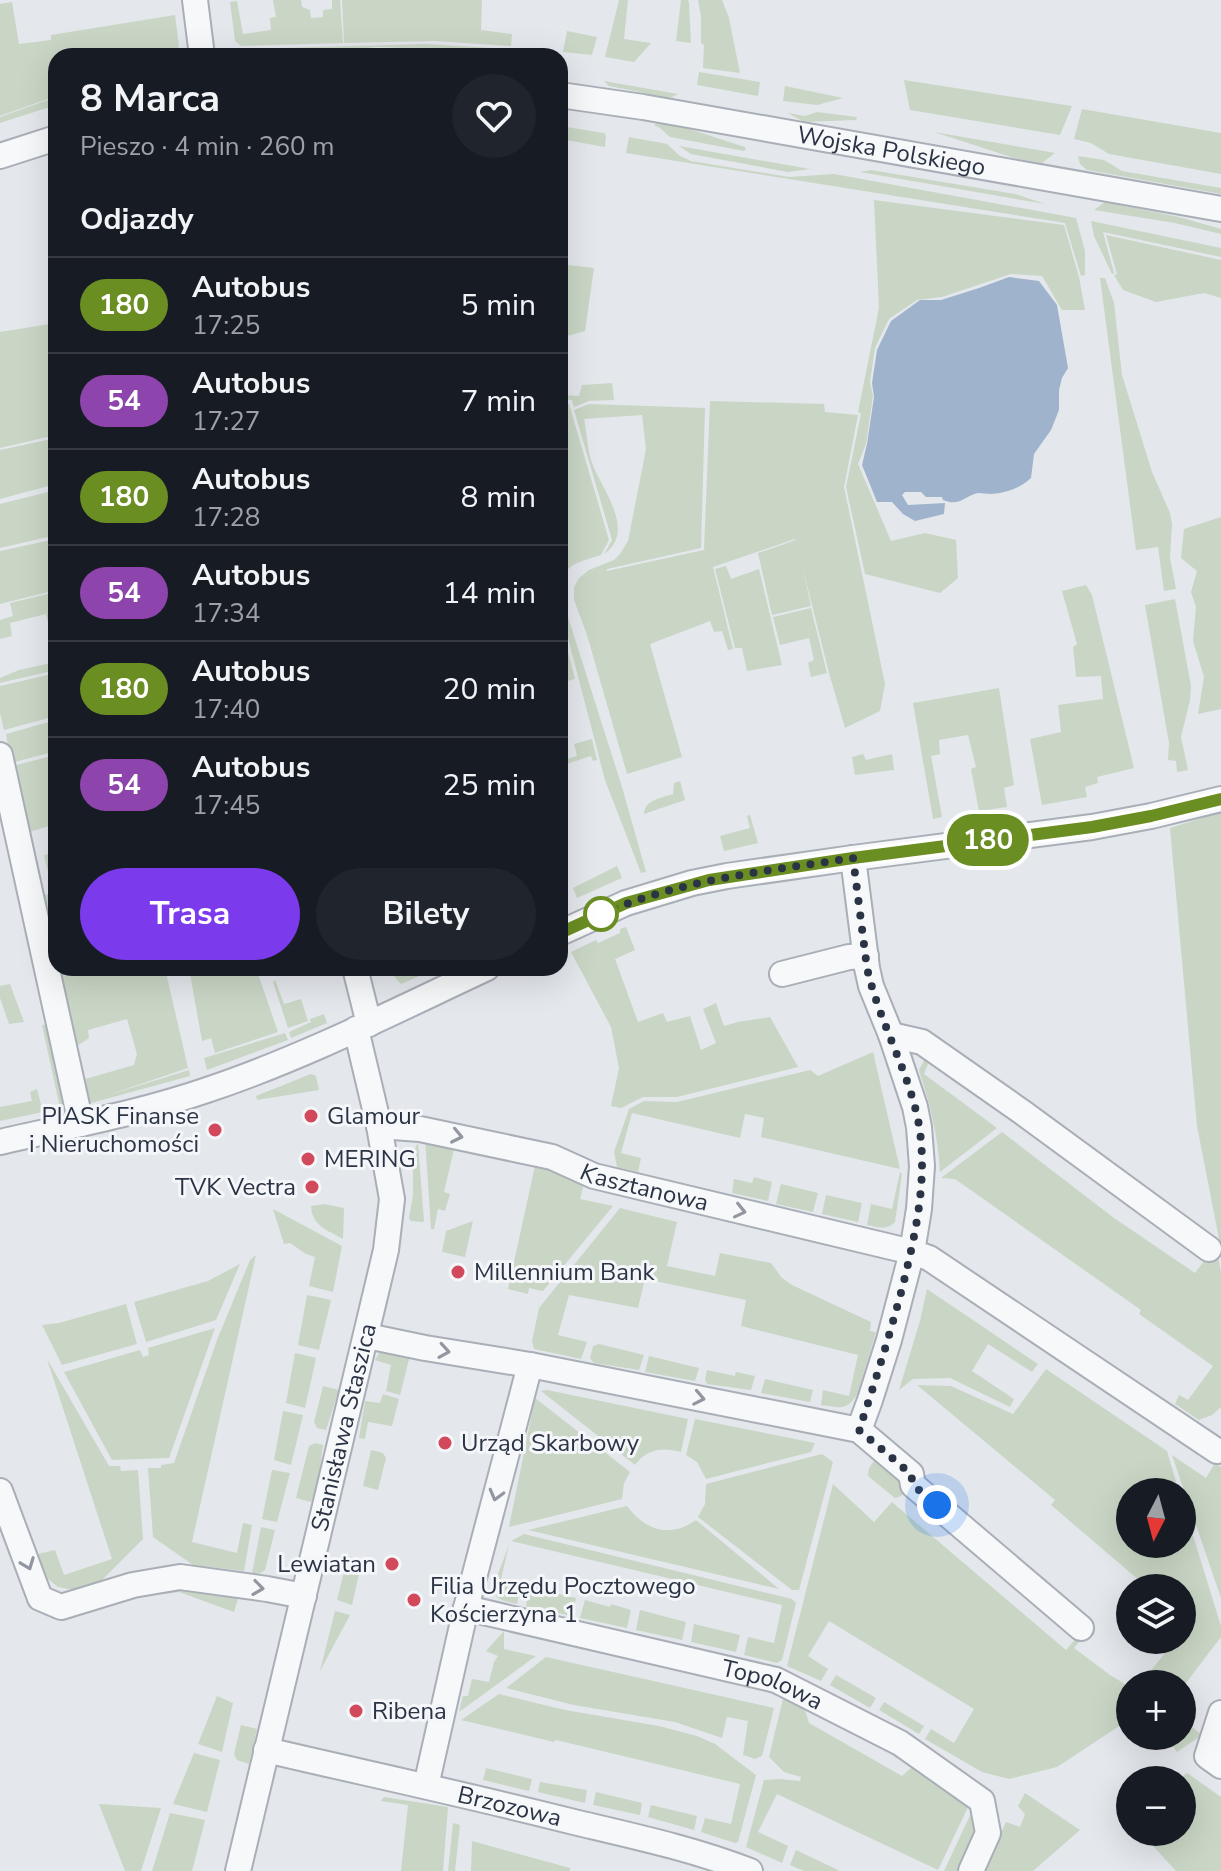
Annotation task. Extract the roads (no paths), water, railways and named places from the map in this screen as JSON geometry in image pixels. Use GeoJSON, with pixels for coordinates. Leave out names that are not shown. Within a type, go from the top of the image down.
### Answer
{"type":"FeatureCollection","features":[{"type":"Feature","properties":{"kind":"street"},"geometry":{"type":"LineString","coordinates":[[195,0],[201,48]]}},
{"type":"Feature","properties":{"kind":"street","name":"Wojska Polskiego"},"geometry":{"type":"LineString","coordinates":[[568,96],[1221,209]]}},
{"type":"Feature","properties":{"kind":"street"},"geometry":{"type":"LineString","coordinates":[[0,156],[48,141]]}},
{"type":"Feature","properties":{"kind":"street"},"geometry":{"type":"LineString","coordinates":[[0,755],[48,974]]}},
{"type":"Feature","properties":{"kind":"street"},"geometry":{"type":"LineString","coordinates":[[568,929],[626,903],[727,876],[1092,827],[1221,799]]}},
{"type":"Feature","properties":{"kind":"street"},"geometry":{"type":"LineString","coordinates":[[853,858],[871,986],[915,1107],[922,1166],[922,1187],[912,1252],[889,1340],[859,1430]]}},
{"type":"Feature","properties":{"kind":"street"},"geometry":{"type":"LineString","coordinates":[[782,974],[849,957],[866,956]]}},
{"type":"Feature","properties":{"kind":"street"},"geometry":{"type":"LineString","coordinates":[[49,976],[81,1124]]}},
{"type":"Feature","properties":{"kind":"street","name":"Stanisława Staszica"},"geometry":{"type":"LineString","coordinates":[[238,1871],[386,1250],[392,1199],[356,976]]}},
{"type":"Feature","properties":{"kind":"street"},"geometry":{"type":"LineString","coordinates":[[0,1142],[154,1107],[207,1090],[362,1027],[470,976]]}},
{"type":"Feature","properties":{"kind":"street"},"geometry":{"type":"LineString","coordinates":[[891,1035],[922,1042],[1209,1249]]}},
{"type":"Feature","properties":{"kind":"street","name":"Kasztanowa"},"geometry":{"type":"LineString","coordinates":[[379,1126],[420,1129],[552,1157],[594,1176],[929,1258],[1217,1451]]}},
{"type":"Feature","properties":{"kind":"street"},"geometry":{"type":"LineString","coordinates":[[367,1336],[859,1430],[911,1474],[913,1485],[1081,1628]]}},
{"type":"Feature","properties":{"kind":"street"},"geometry":{"type":"LineString","coordinates":[[426,1786],[466,1608],[530,1365]]}},
{"type":"Feature","properties":{"kind":"street"},"geometry":{"type":"LineString","coordinates":[[0,1491],[40,1598],[61,1607],[133,1585],[180,1577],[304,1596]]}},
{"type":"Feature","properties":{"kind":"street","name":"Topolowa"},"geometry":{"type":"LineString","coordinates":[[466,1608],[776,1680],[900,1743],[982,1801],[988,1833],[971,1871]]}},
{"type":"Feature","properties":{"kind":"street"},"geometry":{"type":"LineString","coordinates":[[1221,1713],[1207,1756],[1221,1766]]}},
{"type":"Feature","properties":{"kind":"street","name":"Brzozowa"},"geometry":{"type":"LineString","coordinates":[[266,1750],[679,1848],[750,1871]]}},
{"type":"Feature","properties":{"kind":"water"},"geometry":{"type":"Polygon","coordinates":[[[1009,277],[1039,281],[1057,305],[1068,368],[1059,390],[1059,410],[1051,430],[1034,454],[1031,478],[1027,482],[1008,491],[973,494],[954,502],[942,497],[926,497],[921,492],[905,492],[902,495],[908,505],[945,503],[944,514],[915,521],[892,502],[877,502],[862,465],[874,397],[872,383],[877,350],[891,321],[920,300],[941,300],[1009,277]]]}},
{"type":"Feature","properties":{"kind":"place","name":"Glamour"},"geometry":{"type":"Point","coordinates":[311,1116]}},
{"type":"Feature","properties":{"kind":"place","name":"PIASK Finanse i Nieruchomości"},"geometry":{"type":"Point","coordinates":[215,1130]}},
{"type":"Feature","properties":{"kind":"place","name":"MERING"},"geometry":{"type":"Point","coordinates":[308,1159]}},
{"type":"Feature","properties":{"kind":"place","name":"TVK Vectra"},"geometry":{"type":"Point","coordinates":[312,1187]}},
{"type":"Feature","properties":{"kind":"place","name":"Millennium Bank"},"geometry":{"type":"Point","coordinates":[458,1272]}},
{"type":"Feature","properties":{"kind":"place","name":"Urząd Skarbowy"},"geometry":{"type":"Point","coordinates":[445,1443]}},
{"type":"Feature","properties":{"kind":"place","name":"Lewiatan"},"geometry":{"type":"Point","coordinates":[392,1564]}},
{"type":"Feature","properties":{"kind":"place","name":"Filia Urzędu Pocztowego Kościerzyna 1"},"geometry":{"type":"Point","coordinates":[414,1600]}},
{"type":"Feature","properties":{"kind":"place","name":"Ribena"},"geometry":{"type":"Point","coordinates":[356,1711]}}]}
